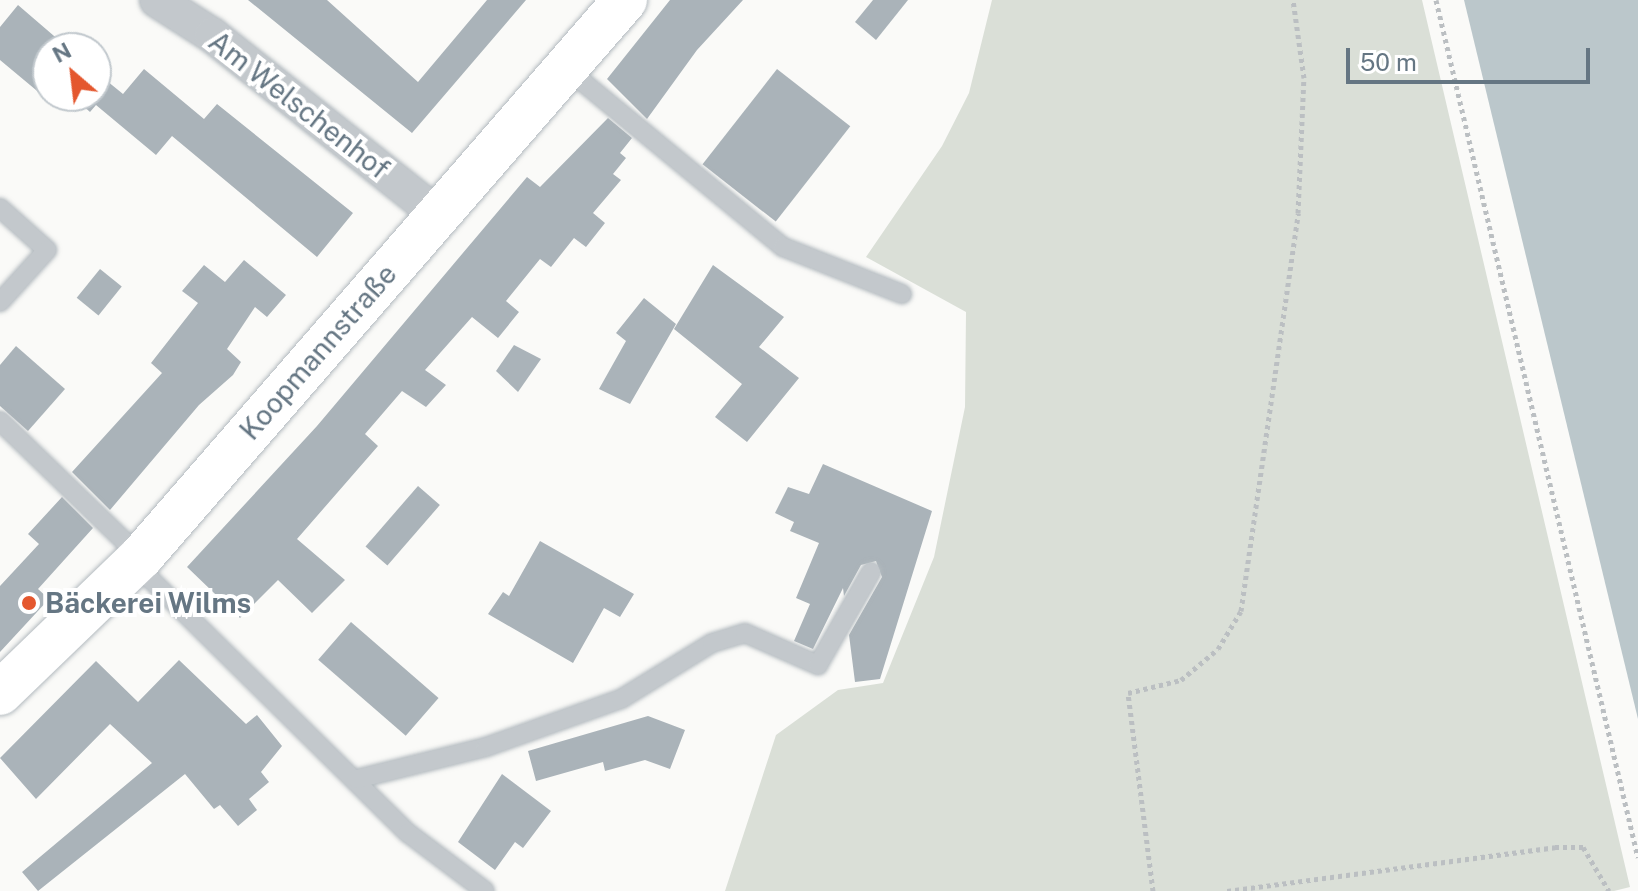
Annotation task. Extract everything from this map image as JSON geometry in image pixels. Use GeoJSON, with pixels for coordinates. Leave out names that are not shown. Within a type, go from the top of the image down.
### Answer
{"type":"FeatureCollection","features":[{"type":"Feature","properties":{"kind":"street","name":"Am Welschenhof"},"geometry":{"type":"LineString","coordinates":[[157,0],[212,35],[438,215]]}},
{"type":"Feature","properties":{"kind":"street","name":"Koopmannstraße"},"geometry":{"type":"LineString","coordinates":[[0,693],[138,560],[625,0]]}},
{"type":"Feature","properties":{"kind":"lane"},"geometry":{"type":"LineString","coordinates":[[567,69],[783,247],[902,294]]}},
{"type":"Feature","properties":{"kind":"lane"},"geometry":{"type":"LineString","coordinates":[[0,208],[47,250],[0,302]]}},
{"type":"Feature","properties":{"kind":"lane"},"geometry":{"type":"LineString","coordinates":[[0,421],[408,833],[485,891]]}},
{"type":"Feature","properties":{"kind":"lane"},"geometry":{"type":"LineString","coordinates":[[357,779],[486,747],[621,699],[712,643],[745,633],[818,665],[871,572]]}},
{"type":"Feature","properties":{"kind":"path"},"geometry":{"type":"LineString","coordinates":[[1153,891],[1128,693],[1181,680],[1218,649],[1241,611],[1298,213],[1304,78],[1293,0]]}},
{"type":"Feature","properties":{"kind":"path"},"geometry":{"type":"LineString","coordinates":[[1436,0],[1638,858]]}},
{"type":"Feature","properties":{"kind":"path"},"geometry":{"type":"LineString","coordinates":[[1227,891],[1555,847],[1583,847],[1609,891]]}},
{"type":"Feature","properties":{"kind":"shaded area"},"geometry":{"type":"Polygon","coordinates":[[[992,0],[1422,0],[1630,887],[1614,891],[725,891],[776,735],[838,690],[883,683],[934,557],[965,407],[966,312],[866,257],[942,146],[969,93],[992,0]]]}},
{"type":"Feature","properties":{"kind":"shaded area"},"geometry":{"type":"Polygon","coordinates":[[[1464,0],[1638,0],[1638,719],[1464,0]]]}},
{"type":"Feature","properties":{"kind":"building"},"geometry":{"type":"Polygon","coordinates":[[[248,0],[327,0],[418,82],[487,0],[526,0],[412,133],[248,0]]]}},
{"type":"Feature","properties":{"kind":"building"},"geometry":{"type":"Polygon","coordinates":[[[670,0],[743,0],[697,50],[647,119],[607,79],[670,0]]]}},
{"type":"Feature","properties":{"kind":"building"},"geometry":{"type":"Polygon","coordinates":[[[873,0],[908,0],[876,40],[855,22],[873,0]]]}},
{"type":"Feature","properties":{"kind":"building"},"geometry":{"type":"Polygon","coordinates":[[[18,5],[49,32],[32,32],[32,87],[0,60],[0,27],[18,5]]]}},
{"type":"Feature","properties":{"kind":"building"},"geometry":{"type":"Polygon","coordinates":[[[144,69],[204,119],[217,104],[353,213],[317,257],[172,136],[156,155],[104,112],[112,112],[112,85],[123,94],[144,69]]]}},
{"type":"Feature","properties":{"kind":"building"},"geometry":{"type":"Polygon","coordinates":[[[777,69],[850,126],[776,222],[703,164],[777,69]]]}},
{"type":"Feature","properties":{"kind":"building"},"geometry":{"type":"Polygon","coordinates":[[[608,118],[632,138],[620,153],[626,158],[613,174],[621,180],[593,213],[605,223],[586,247],[574,238],[551,267],[540,259],[506,301],[519,312],[498,338],[472,317],[425,370],[446,385],[426,407],[402,391],[365,434],[378,446],[297,539],[345,580],[312,613],[278,580],[240,618],[187,567],[317,426],[527,177],[540,187],[608,118]]]}},
{"type":"Feature","properties":{"kind":"building"},"geometry":{"type":"Polygon","coordinates":[[[244,260],[286,295],[267,317],[255,307],[227,349],[241,362],[233,375],[199,405],[110,510],[72,472],[162,373],[151,363],[198,303],[182,291],[204,265],[225,282],[244,260]]]}},
{"type":"Feature","properties":{"kind":"building"},"geometry":{"type":"Polygon","coordinates":[[[713,265],[784,317],[759,347],[799,378],[747,442],[715,417],[742,384],[674,329],[713,265]]]}},
{"type":"Feature","properties":{"kind":"building"},"geometry":{"type":"Polygon","coordinates":[[[100,269],[122,287],[98,315],[77,298],[100,269]]]}},
{"type":"Feature","properties":{"kind":"building"},"geometry":{"type":"Polygon","coordinates":[[[644,298],[676,324],[630,404],[599,389],[626,341],[616,333],[644,298]]]}},
{"type":"Feature","properties":{"kind":"building"},"geometry":{"type":"Polygon","coordinates":[[[514,345],[541,359],[518,392],[496,371],[514,345]]]}},
{"type":"Feature","properties":{"kind":"building"},"geometry":{"type":"Polygon","coordinates":[[[16,346],[65,389],[28,431],[0,406],[0,365],[16,346]]]}},
{"type":"Feature","properties":{"kind":"building"},"geometry":{"type":"Polygon","coordinates":[[[823,464],[932,511],[880,679],[855,682],[849,635],[882,577],[876,561],[861,565],[844,596],[843,588],[813,649],[794,641],[810,604],[796,598],[819,543],[790,531],[794,522],[775,513],[788,487],[809,494],[823,464]]]}},
{"type":"Feature","properties":{"kind":"building"},"geometry":{"type":"Polygon","coordinates":[[[418,486],[440,505],[387,565],[366,546],[418,486]]]}},
{"type":"Feature","properties":{"kind":"building"},"geometry":{"type":"Polygon","coordinates":[[[62,497],[93,528],[38,589],[49,599],[0,652],[0,586],[39,544],[28,534],[62,497]]]}},
{"type":"Feature","properties":{"kind":"building"},"geometry":{"type":"Polygon","coordinates":[[[540,541],[634,594],[620,617],[604,608],[573,663],[488,614],[503,592],[509,596],[540,541]]]}},
{"type":"Feature","properties":{"kind":"building"},"geometry":{"type":"Polygon","coordinates":[[[351,622],[439,698],[406,736],[318,660],[351,622]]]}},
{"type":"Feature","properties":{"kind":"building"},"geometry":{"type":"Polygon","coordinates":[[[179,660],[246,724],[257,715],[282,746],[261,772],[269,782],[249,799],[257,810],[238,826],[220,805],[214,809],[185,774],[38,891],[22,872],[152,763],[110,724],[36,799],[0,758],[96,661],[138,702],[179,660]]]}},
{"type":"Feature","properties":{"kind":"building"},"geometry":{"type":"Polygon","coordinates":[[[648,716],[685,730],[670,769],[645,760],[605,771],[603,762],[536,781],[528,751],[648,716]]]}},
{"type":"Feature","properties":{"kind":"building"},"geometry":{"type":"Polygon","coordinates":[[[502,774],[551,811],[523,848],[515,842],[495,870],[458,842],[502,774]]]}},
{"type":"Feature","properties":{"kind":"place","name":"Bäckerei Wilms"},"geometry":{"type":"Point","coordinates":[29,603]}}]}
